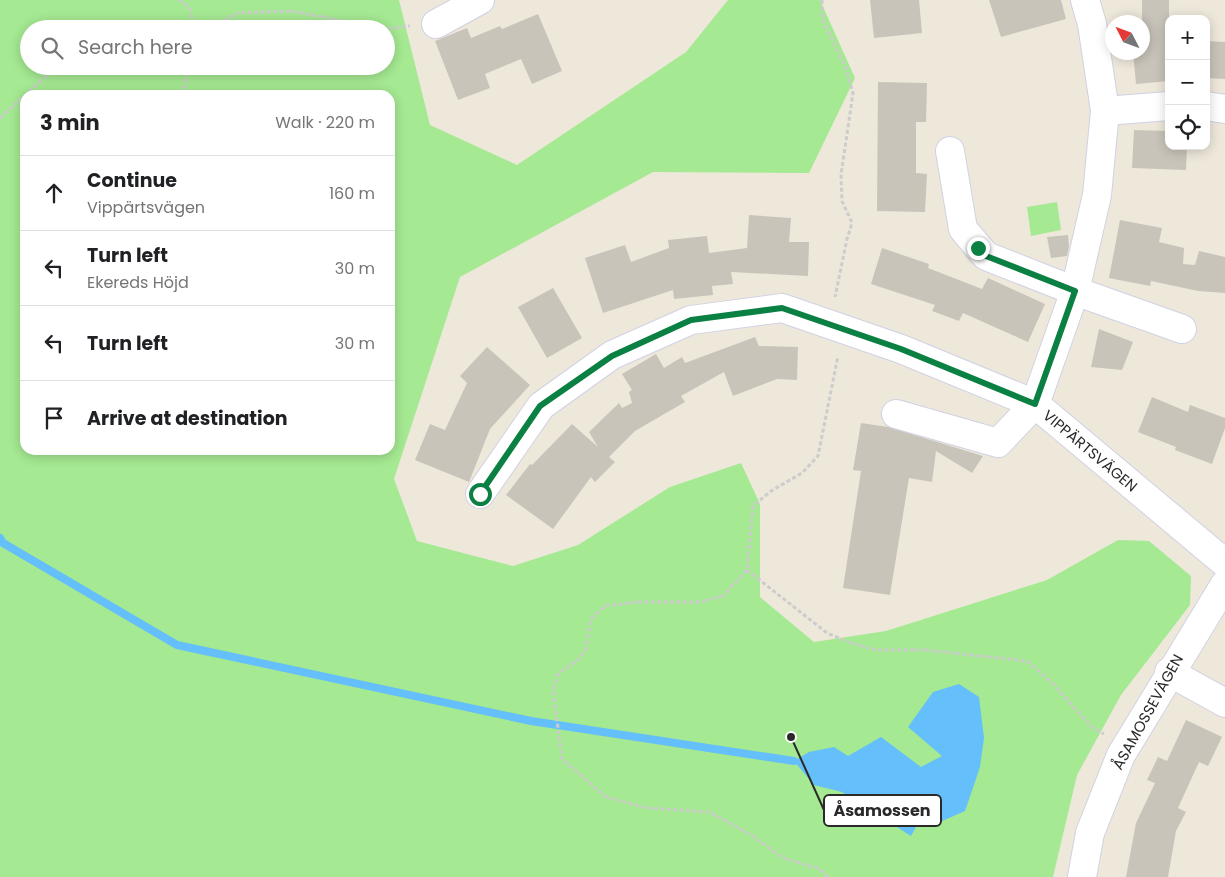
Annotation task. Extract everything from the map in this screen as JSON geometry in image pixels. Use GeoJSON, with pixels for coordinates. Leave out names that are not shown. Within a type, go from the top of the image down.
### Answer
{"type":"FeatureCollection","features":[{"type":"Feature","properties":{"kind":"street"},"geometry":{"type":"LineString","coordinates":[[436,24],[480,0]]}},
{"type":"Feature","properties":{"kind":"street"},"geometry":{"type":"LineString","coordinates":[[896,414],[998,443],[1035,404],[1075,291],[1097,195],[1105,112],[1092,24],[1085,0]]}},
{"type":"Feature","properties":{"kind":"street"},"geometry":{"type":"LineString","coordinates":[[1105,112],[1165,106]]}},
{"type":"Feature","properties":{"kind":"street"},"geometry":{"type":"LineString","coordinates":[[1210,107],[1225,109]]}},
{"type":"Feature","properties":{"kind":"street"},"geometry":{"type":"LineString","coordinates":[[950,151],[963,229],[986,256],[1075,291],[1182,329]]}},
{"type":"Feature","properties":{"kind":"street","name":"VIPPÄRTSVÄGEN"},"geometry":{"type":"LineString","coordinates":[[480,494],[540,406],[620,352],[691,320],[782,308],[901,349],[1035,404],[1225,563]]}},
{"type":"Feature","properties":{"kind":"street","name":"ÅSAMOSSEVÄGEN"},"geometry":{"type":"LineString","coordinates":[[1082,877],[1090,833],[1126,745],[1169,672],[1225,584]]}},
{"type":"Feature","properties":{"kind":"street"},"geometry":{"type":"LineString","coordinates":[[1169,672],[1225,703]]}},
{"type":"Feature","properties":{"kind":"path"},"geometry":{"type":"LineString","coordinates":[[179,0],[189,7],[193,20]]}},
{"type":"Feature","properties":{"kind":"path"},"geometry":{"type":"LineString","coordinates":[[822,0],[822,18],[846,69],[853,93],[841,175],[842,201],[852,223],[834,305],[844,329],[818,456],[802,473],[771,491],[753,506],[747,570],[723,596],[698,602],[637,602],[604,606],[590,620],[586,649],[578,660],[559,672],[553,689],[562,759],[606,797],[647,808],[709,812],[748,832],[783,858],[820,870],[828,877]]}},
{"type":"Feature","properties":{"kind":"path"},"geometry":{"type":"LineString","coordinates":[[224,20],[238,13],[292,11],[341,20]]}},
{"type":"Feature","properties":{"kind":"path"},"geometry":{"type":"LineString","coordinates":[[395,27],[436,24]]}},
{"type":"Feature","properties":{"kind":"path"},"geometry":{"type":"LineString","coordinates":[[31,90],[47,75]]}},
{"type":"Feature","properties":{"kind":"path"},"geometry":{"type":"LineString","coordinates":[[183,90],[187,75]]}},
{"type":"Feature","properties":{"kind":"path"},"geometry":{"type":"LineString","coordinates":[[0,118],[20,100]]}},
{"type":"Feature","properties":{"kind":"path"},"geometry":{"type":"LineString","coordinates":[[747,570],[826,632],[851,643],[876,650],[925,650],[1027,661],[1049,680],[1093,728],[1126,745]]}},
{"type":"Feature","properties":{"kind":"green space"},"geometry":{"type":"Polygon","coordinates":[[[0,0],[399,0],[430,125],[517,165],[686,52],[728,0],[820,0],[855,78],[809,173],[653,172],[460,277],[394,479],[417,541],[513,566],[578,545],[670,487],[741,463],[760,504],[760,597],[814,642],[886,631],[1047,580],[1118,540],[1149,541],[1191,576],[1190,605],[1121,695],[1077,775],[1053,877],[0,877],[0,0]]]}},
{"type":"Feature","properties":{"kind":"green space"},"geometry":{"type":"Polygon","coordinates":[[[1057,202],[1061,230],[1031,236],[1027,207],[1057,202]]]}},
{"type":"Feature","properties":{"kind":"water"},"geometry":{"type":"Polygon","coordinates":[[[959,684],[979,697],[984,738],[980,767],[965,811],[942,821],[925,810],[911,836],[842,792],[814,785],[794,761],[809,752],[834,747],[848,756],[881,737],[921,767],[942,756],[908,727],[933,692],[959,684]]]}},
{"type":"Feature","properties":{"kind":"building"},"geometry":{"type":"Polygon","coordinates":[[[870,0],[919,0],[922,33],[874,38],[870,0]]]}},
{"type":"Feature","properties":{"kind":"building"},"geometry":{"type":"Polygon","coordinates":[[[989,0],[1061,0],[1066,19],[1001,37],[989,0]]]}},
{"type":"Feature","properties":{"kind":"building"},"geometry":{"type":"Polygon","coordinates":[[[1142,0],[1169,0],[1169,15],[1165,15],[1165,81],[1136,84],[1134,60],[1150,60],[1150,15],[1142,15],[1142,0]]]}},
{"type":"Feature","properties":{"kind":"building"},"geometry":{"type":"Polygon","coordinates":[[[538,14],[562,71],[532,84],[521,59],[485,74],[490,88],[458,100],[435,41],[467,28],[471,38],[500,26],[502,29],[538,14]]]}},
{"type":"Feature","properties":{"kind":"building"},"geometry":{"type":"Polygon","coordinates":[[[1210,41],[1225,42],[1225,79],[1210,78],[1210,41]]]}},
{"type":"Feature","properties":{"kind":"building"},"geometry":{"type":"Polygon","coordinates":[[[878,82],[927,83],[926,122],[916,122],[916,173],[927,174],[925,212],[877,211],[878,82]]]}},
{"type":"Feature","properties":{"kind":"building"},"geometry":{"type":"Polygon","coordinates":[[[1134,130],[1165,131],[1165,150],[1187,150],[1186,170],[1132,168],[1134,130]]]}},
{"type":"Feature","properties":{"kind":"building"},"geometry":{"type":"Polygon","coordinates":[[[749,215],[791,218],[789,242],[809,242],[808,276],[731,272],[733,284],[712,286],[713,295],[674,299],[673,290],[603,313],[585,258],[625,245],[631,262],[669,248],[668,240],[707,236],[709,253],[747,248],[749,215]]]}},
{"type":"Feature","properties":{"kind":"building"},"geometry":{"type":"Polygon","coordinates":[[[1120,220],[1162,228],[1159,242],[1184,248],[1183,264],[1195,265],[1199,251],[1225,257],[1225,293],[1198,291],[1151,281],[1150,286],[1109,278],[1120,220]]]}},
{"type":"Feature","properties":{"kind":"building"},"geometry":{"type":"Polygon","coordinates":[[[1068,235],[1069,246],[1067,256],[1051,258],[1047,237],[1068,235]]]}},
{"type":"Feature","properties":{"kind":"building"},"geometry":{"type":"Polygon","coordinates":[[[882,248],[929,264],[928,268],[982,289],[988,278],[1045,304],[1028,342],[963,313],[959,321],[932,311],[935,305],[871,284],[882,248]]]}},
{"type":"Feature","properties":{"kind":"building"},"geometry":{"type":"Polygon","coordinates":[[[553,288],[582,338],[547,358],[518,307],[553,288]]]}},
{"type":"Feature","properties":{"kind":"building"},"geometry":{"type":"Polygon","coordinates":[[[1099,329],[1133,342],[1122,370],[1091,367],[1099,329]]]}},
{"type":"Feature","properties":{"kind":"building"},"geometry":{"type":"Polygon","coordinates":[[[755,337],[759,346],[798,347],[797,380],[777,379],[733,396],[724,372],[681,396],[685,402],[635,431],[609,457],[615,462],[595,482],[591,477],[553,529],[506,495],[530,464],[532,465],[572,424],[598,447],[589,432],[619,403],[622,408],[632,403],[629,392],[632,390],[622,374],[656,354],[664,368],[682,357],[685,363],[755,337]]]}},
{"type":"Feature","properties":{"kind":"building"},"geometry":{"type":"Polygon","coordinates":[[[487,347],[530,385],[490,429],[469,482],[415,460],[430,424],[445,430],[467,383],[460,376],[487,347]]]}},
{"type":"Feature","properties":{"kind":"building"},"geometry":{"type":"Polygon","coordinates":[[[1152,397],[1188,412],[1190,405],[1225,418],[1225,428],[1212,464],[1175,450],[1176,447],[1138,432],[1152,397]]]}},
{"type":"Feature","properties":{"kind":"building"},"geometry":{"type":"Polygon","coordinates":[[[861,423],[888,427],[983,456],[972,473],[936,451],[932,482],[909,478],[890,595],[843,588],[861,471],[853,470],[861,423]]]}},
{"type":"Feature","properties":{"kind":"building"},"geometry":{"type":"Polygon","coordinates":[[[1186,720],[1222,737],[1208,766],[1199,762],[1178,808],[1186,812],[1176,831],[1168,877],[1126,877],[1136,823],[1155,783],[1147,780],[1158,757],[1167,761],[1186,720]]]}},
{"type":"Feature","properties":{"kind":"waterway"},"geometry":{"type":"LineString","coordinates":[[0,538],[3,543],[177,645],[531,721],[794,761]]}},
{"type":"Feature","properties":{"kind":"place","name":"Åsamossen"},"geometry":{"type":"Point","coordinates":[791,737]}},
{"type":"Feature","properties":{"kind":"route"},"geometry":{"type":"LineString","coordinates":[[480,494],[540,406],[612,356],[691,320],[782,308],[901,349],[1035,404],[1075,291],[986,256],[978,248]]}}]}
